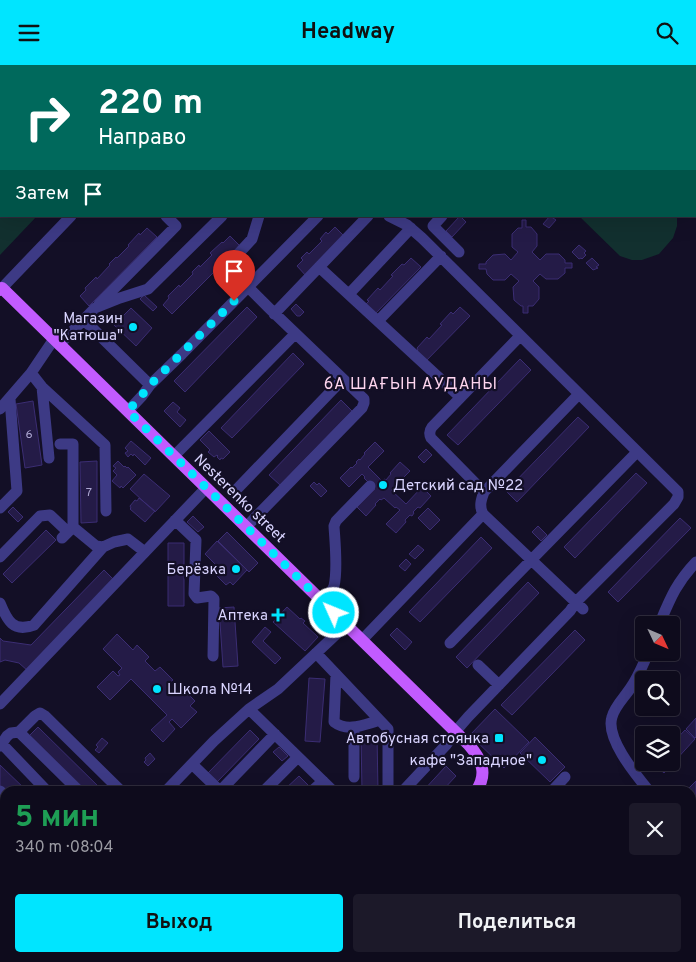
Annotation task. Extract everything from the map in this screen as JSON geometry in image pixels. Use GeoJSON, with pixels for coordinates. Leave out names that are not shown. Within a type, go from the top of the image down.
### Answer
{"type":"FeatureCollection","features":[{"type":"Feature","properties":{"kind":"main road","name":"Nesterenko street"},"geometry":{"type":"LineString","coordinates":[[1,289],[470,745],[480,759],[482,767],[480,786]]}},
{"type":"Feature","properties":{"kind":"street"},"geometry":{"type":"LineString","coordinates":[[1,289],[70,217]]}},
{"type":"Feature","properties":{"kind":"street"},"geometry":{"type":"LineString","coordinates":[[0,409],[57,342],[84,320],[176,226],[167,217]]}},
{"type":"Feature","properties":{"kind":"street"},"geometry":{"type":"LineString","coordinates":[[95,308],[148,289],[221,217]]}},
{"type":"Feature","properties":{"kind":"street"},"geometry":{"type":"LineString","coordinates":[[246,527],[362,408],[364,403],[364,399],[274,314],[227,266],[252,239],[259,217]]}},
{"type":"Feature","properties":{"kind":"street"},"geometry":{"type":"LineString","coordinates":[[128,411],[150,385],[317,217]]}},
{"type":"Feature","properties":{"kind":"street"},"geometry":{"type":"LineString","coordinates":[[274,314],[367,217]]}},
{"type":"Feature","properties":{"kind":"street"},"geometry":{"type":"LineString","coordinates":[[391,217],[411,228],[441,256],[678,492],[678,497],[674,503],[580,606],[570,611],[499,685],[455,731],[446,745],[408,786]]}},
{"type":"Feature","properties":{"kind":"street"},"geometry":{"type":"LineString","coordinates":[[441,217],[433,226],[459,252]]}},
{"type":"Feature","properties":{"kind":"street"},"geometry":{"type":"LineString","coordinates":[[349,294],[411,228]]}},
{"type":"Feature","properties":{"kind":"street"},"geometry":{"type":"LineString","coordinates":[[378,321],[441,256]]}},
{"type":"Feature","properties":{"kind":"street"},"geometry":{"type":"LineString","coordinates":[[319,267],[460,397]]}},
{"type":"Feature","properties":{"kind":"street"},"geometry":{"type":"LineString","coordinates":[[84,320],[150,385]]}},
{"type":"Feature","properties":{"kind":"street"},"geometry":{"type":"LineString","coordinates":[[174,457],[295,334]]}},
{"type":"Feature","properties":{"kind":"street"},"geometry":{"type":"LineString","coordinates":[[484,492],[431,438],[429,431],[520,336]]}},
{"type":"Feature","properties":{"kind":"street"},"geometry":{"type":"LineString","coordinates":[[31,373],[42,387],[105,445],[106,511]]}},
{"type":"Feature","properties":{"kind":"street"},"geometry":{"type":"LineString","coordinates":[[237,489],[342,380]]}},
{"type":"Feature","properties":{"kind":"street"},"geometry":{"type":"LineString","coordinates":[[42,387],[50,458]]}},
{"type":"Feature","properties":{"kind":"street"},"geometry":{"type":"LineString","coordinates":[[580,394],[484,492],[480,503],[484,514],[580,606]]}},
{"type":"Feature","properties":{"kind":"street"},"geometry":{"type":"LineString","coordinates":[[0,508],[17,491],[10,399]]}},
{"type":"Feature","properties":{"kind":"street"},"geometry":{"type":"LineString","coordinates":[[60,444],[73,444],[68,532]]}},
{"type":"Feature","properties":{"kind":"street"},"geometry":{"type":"LineString","coordinates":[[450,643],[637,451]]}},
{"type":"Feature","properties":{"kind":"street"},"geometry":{"type":"LineString","coordinates":[[322,601],[331,591],[336,575],[334,526],[336,521],[370,486]]}},
{"type":"Feature","properties":{"kind":"street"},"geometry":{"type":"LineString","coordinates":[[0,704],[206,487]]}},
{"type":"Feature","properties":{"kind":"street"},"geometry":{"type":"LineString","coordinates":[[362,640],[484,514]]}},
{"type":"Feature","properties":{"kind":"street"},"geometry":{"type":"LineString","coordinates":[[0,557],[40,516],[50,515],[68,532],[103,547]]}},
{"type":"Feature","properties":{"kind":"street"},"geometry":{"type":"LineString","coordinates":[[175,520],[196,540],[194,594],[197,598],[211,596],[214,599],[213,656]]}},
{"type":"Feature","properties":{"kind":"street"},"geometry":{"type":"LineString","coordinates":[[0,603],[7,618],[13,625],[26,628],[34,625],[103,547],[128,539],[145,551]]}},
{"type":"Feature","properties":{"kind":"street"},"geometry":{"type":"LineString","coordinates":[[663,616],[677,585],[696,562]]}},
{"type":"Feature","properties":{"kind":"street"},"geometry":{"type":"LineString","coordinates":[[175,786],[192,764],[249,709],[278,689],[346,625]]}},
{"type":"Feature","properties":{"kind":"street"},"geometry":{"type":"LineString","coordinates":[[316,653],[388,729],[388,786]]}},
{"type":"Feature","properties":{"kind":"street"},"geometry":{"type":"LineString","coordinates":[[645,661],[634,684],[615,709],[610,724],[612,734],[619,749],[645,786]]}},
{"type":"Feature","properties":{"kind":"street"},"geometry":{"type":"LineString","coordinates":[[478,665],[499,685]]}},
{"type":"Feature","properties":{"kind":"street"},"geometry":{"type":"LineString","coordinates":[[336,674],[334,722],[338,725],[354,728],[380,721]]}},
{"type":"Feature","properties":{"kind":"street"},"geometry":{"type":"LineString","coordinates":[[249,709],[328,786]]}},
{"type":"Feature","properties":{"kind":"street"},"geometry":{"type":"LineString","coordinates":[[43,786],[2,739],[11,733],[19,731],[40,713],[116,786]]}},
{"type":"Feature","properties":{"kind":"street"},"geometry":{"type":"LineString","coordinates":[[354,728],[354,777]]}},
{"type":"Feature","properties":{"kind":"street"},"geometry":{"type":"LineString","coordinates":[[19,731],[74,786]]}},
{"type":"Feature","properties":{"kind":"street"},"geometry":{"type":"LineString","coordinates":[[225,786],[275,734]]}},
{"type":"Feature","properties":{"kind":"street"},"geometry":{"type":"LineString","coordinates":[[269,786],[298,757]]}},
{"type":"Feature","properties":{"kind":"street"},"geometry":{"type":"LineString","coordinates":[[192,764],[215,786]]}},
{"type":"Feature","properties":{"kind":"street"},"geometry":{"type":"LineString","coordinates":[[557,786],[566,777]]}},
{"type":"Feature","properties":{"kind":"street"},"geometry":{"type":"LineString","coordinates":[[317,786],[322,781]]}},
{"type":"Feature","properties":{"kind":"green space"},"geometry":{"type":"Polygon","coordinates":[[[0,217],[36,217],[0,255],[0,217]]]}},
{"type":"Feature","properties":{"kind":"green space"},"geometry":{"type":"Polygon","coordinates":[[[580,217],[677,217],[677,226],[673,238],[659,254],[642,260],[632,260],[620,256],[580,217]]]}},
{"type":"Feature","properties":{"kind":"building"},"geometry":{"type":"Polygon","coordinates":[[[459,217],[466,222],[452,237],[446,231],[459,217]]]}},
{"type":"Feature","properties":{"kind":"building"},"geometry":{"type":"Polygon","coordinates":[[[549,217],[556,220],[549,228],[543,224],[549,217]]]}},
{"type":"Feature","properties":{"kind":"building"},"geometry":{"type":"Polygon","coordinates":[[[522,220],[526,220],[526,227],[531,227],[537,234],[537,246],[532,252],[540,260],[546,254],[559,254],[565,260],[565,263],[572,263],[572,268],[565,268],[565,273],[558,279],[546,279],[540,274],[533,281],[539,287],[539,299],[533,306],[528,306],[528,313],[523,313],[523,306],[514,300],[513,287],[519,281],[511,274],[505,280],[493,280],[487,274],[486,269],[479,269],[479,264],[486,264],[493,255],[505,254],[511,260],[518,252],[512,247],[512,234],[518,228],[522,228],[522,220]]]}},
{"type":"Feature","properties":{"kind":"building"},"geometry":{"type":"Polygon","coordinates":[[[335,227],[345,237],[307,277],[297,266],[303,260],[301,258],[307,252],[309,254],[322,241],[320,239],[326,232],[328,234],[335,227]]]}},
{"type":"Feature","properties":{"kind":"building"},"geometry":{"type":"Polygon","coordinates":[[[147,228],[157,237],[89,306],[80,296],[86,290],[85,288],[96,277],[97,279],[139,233],[140,235],[147,228]]]}},
{"type":"Feature","properties":{"kind":"building"},"geometry":{"type":"Polygon","coordinates":[[[230,236],[240,246],[172,314],[163,305],[169,298],[168,296],[179,285],[180,287],[199,265],[200,267],[212,255],[210,253],[230,236]]]}},
{"type":"Feature","properties":{"kind":"building"},"geometry":{"type":"Polygon","coordinates":[[[579,245],[586,251],[584,253],[586,255],[582,259],[579,259],[572,252],[579,245]]]}},
{"type":"Feature","properties":{"kind":"building"},"geometry":{"type":"Polygon","coordinates":[[[411,258],[421,267],[372,317],[362,308],[369,301],[367,300],[378,288],[380,290],[402,264],[404,265],[411,258]]]}},
{"type":"Feature","properties":{"kind":"building"},"geometry":{"type":"Polygon","coordinates":[[[592,258],[599,265],[596,267],[598,268],[593,270],[586,263],[592,258]]]}},
{"type":"Feature","properties":{"kind":"building"},"geometry":{"type":"Polygon","coordinates":[[[144,295],[157,307],[153,311],[140,299],[144,295]]]}},
{"type":"Feature","properties":{"kind":"building"},"geometry":{"type":"Polygon","coordinates":[[[296,304],[304,312],[300,316],[297,316],[291,309],[296,304]]]}},
{"type":"Feature","properties":{"kind":"building"},"geometry":{"type":"Polygon","coordinates":[[[247,307],[257,317],[185,392],[174,381],[247,307]]]}},
{"type":"Feature","properties":{"kind":"building"},"geometry":{"type":"Polygon","coordinates":[[[460,307],[470,316],[421,366],[412,357],[418,350],[417,348],[427,337],[429,339],[451,312],[453,314],[460,307]]]}},
{"type":"Feature","properties":{"kind":"building","name":"Магазин \"Катюша\""},"geometry":{"type":"Polygon","coordinates":[[[131,308],[152,328],[136,346],[114,325],[131,308]]]}},
{"type":"Feature","properties":{"kind":"building"},"geometry":{"type":"Polygon","coordinates":[[[293,353],[304,364],[232,438],[221,428],[293,353]]]}},
{"type":"Feature","properties":{"kind":"building"},"geometry":{"type":"Polygon","coordinates":[[[520,359],[531,370],[458,445],[447,435],[520,359]]]}},
{"type":"Feature","properties":{"kind":"building"},"geometry":{"type":"Polygon","coordinates":[[[341,400],[352,411],[280,485],[269,475],[341,400]]]}},
{"type":"Feature","properties":{"kind":"building"},"geometry":{"type":"Polygon","coordinates":[[[33,401],[42,465],[25,468],[16,404],[33,401]]]}},
{"type":"Feature","properties":{"kind":"building"},"geometry":{"type":"Polygon","coordinates":[[[173,402],[180,408],[177,412],[186,420],[180,427],[164,411],[173,402]]]}},
{"type":"Feature","properties":{"kind":"building"},"geometry":{"type":"Polygon","coordinates":[[[578,417],[589,427],[517,502],[506,491],[578,417]]]}},
{"type":"Feature","properties":{"kind":"building"},"geometry":{"type":"Polygon","coordinates":[[[209,431],[230,452],[223,459],[221,458],[220,460],[217,455],[214,457],[200,440],[209,431]]]}},
{"type":"Feature","properties":{"kind":"building"},"geometry":{"type":"Polygon","coordinates":[[[131,441],[151,458],[145,465],[134,454],[128,457],[125,453],[128,451],[125,448],[131,441]]]}},
{"type":"Feature","properties":{"kind":"building"},"geometry":{"type":"Polygon","coordinates":[[[375,442],[384,451],[368,467],[382,481],[386,480],[400,462],[410,471],[391,490],[406,504],[422,487],[431,496],[420,508],[418,507],[413,512],[412,516],[410,515],[405,520],[406,522],[396,533],[386,524],[400,510],[384,498],[375,504],[366,516],[357,507],[375,489],[362,474],[349,487],[340,478],[360,460],[375,442]]]}},
{"type":"Feature","properties":{"kind":"building"},"geometry":{"type":"Polygon","coordinates":[[[426,449],[432,455],[424,463],[418,457],[426,449]]]}},
{"type":"Feature","properties":{"kind":"building"},"geometry":{"type":"Polygon","coordinates":[[[97,461],[97,522],[81,523],[80,462],[97,461]]]}},
{"type":"Feature","properties":{"kind":"building"},"geometry":{"type":"Polygon","coordinates":[[[118,461],[136,475],[123,488],[121,486],[120,488],[112,481],[117,475],[113,471],[116,468],[113,466],[118,461]]]}},
{"type":"Feature","properties":{"kind":"building"},"geometry":{"type":"Polygon","coordinates":[[[636,473],[647,483],[575,558],[564,547],[636,473]]]}},
{"type":"Feature","properties":{"kind":"building"},"geometry":{"type":"Polygon","coordinates":[[[144,474],[170,496],[155,512],[130,489],[144,474]]]}},
{"type":"Feature","properties":{"kind":"building"},"geometry":{"type":"Polygon","coordinates":[[[314,482],[317,485],[319,483],[327,491],[321,497],[310,486],[314,482]]]}},
{"type":"Feature","properties":{"kind":"building"},"geometry":{"type":"Polygon","coordinates":[[[139,498],[155,511],[145,522],[130,509],[130,506],[139,498]]]}},
{"type":"Feature","properties":{"kind":"building"},"geometry":{"type":"Polygon","coordinates":[[[13,507],[23,517],[18,522],[8,512],[13,507]]]}},
{"type":"Feature","properties":{"kind":"building"},"geometry":{"type":"Polygon","coordinates":[[[428,508],[440,520],[430,530],[418,518],[428,508]]]}},
{"type":"Feature","properties":{"kind":"building"},"geometry":{"type":"Polygon","coordinates":[[[193,516],[204,527],[198,532],[187,522],[193,516]]]}},
{"type":"Feature","properties":{"kind":"building"},"geometry":{"type":"Polygon","coordinates":[[[680,518],[691,528],[618,602],[608,592],[680,518]]]}},
{"type":"Feature","properties":{"kind":"building"},"geometry":{"type":"Polygon","coordinates":[[[538,526],[547,535],[541,541],[532,532],[538,526]]]}},
{"type":"Feature","properties":{"kind":"building"},"geometry":{"type":"Polygon","coordinates":[[[46,530],[56,540],[12,583],[3,574],[46,530]]]}},
{"type":"Feature","properties":{"kind":"building"},"geometry":{"type":"Polygon","coordinates":[[[227,532],[258,563],[249,572],[218,541],[227,532]]]}},
{"type":"Feature","properties":{"kind":"building"},"geometry":{"type":"Polygon","coordinates":[[[481,537],[492,548],[420,622],[409,612],[481,537]]]}},
{"type":"Feature","properties":{"kind":"building"},"geometry":{"type":"Polygon","coordinates":[[[217,541],[247,570],[233,585],[230,582],[226,585],[214,573],[219,568],[205,554],[217,541]]]}},
{"type":"Feature","properties":{"kind":"building"},"geometry":{"type":"Polygon","coordinates":[[[168,543],[184,543],[184,606],[168,606],[168,543]]]}},
{"type":"Feature","properties":{"kind":"building"},"geometry":{"type":"Polygon","coordinates":[[[418,545],[424,550],[415,559],[409,554],[418,545]]]}},
{"type":"Feature","properties":{"kind":"building"},"geometry":{"type":"Polygon","coordinates":[[[406,559],[411,564],[405,571],[399,566],[406,559]]]}},
{"type":"Feature","properties":{"kind":"building"},"geometry":{"type":"Polygon","coordinates":[[[104,570],[115,581],[28,671],[19,663],[5,660],[0,662],[0,638],[3,641],[31,645],[104,570]]]}},
{"type":"Feature","properties":{"kind":"building"},"geometry":{"type":"Polygon","coordinates":[[[528,582],[539,593],[467,668],[456,657],[528,582]]]}},
{"type":"Feature","properties":{"kind":"building"},"geometry":{"type":"Polygon","coordinates":[[[234,607],[238,666],[223,667],[219,608],[234,607]]]}},
{"type":"Feature","properties":{"kind":"building"},"geometry":{"type":"Polygon","coordinates":[[[287,607],[305,621],[303,623],[318,637],[305,651],[273,622],[287,607]]]}},
{"type":"Feature","properties":{"kind":"building"},"geometry":{"type":"Polygon","coordinates":[[[265,627],[271,632],[263,641],[281,658],[275,664],[252,642],[265,627]]]}},
{"type":"Feature","properties":{"kind":"building"},"geometry":{"type":"Polygon","coordinates":[[[397,628],[412,642],[405,650],[390,635],[397,628]]]}},
{"type":"Feature","properties":{"kind":"building"},"geometry":{"type":"Polygon","coordinates":[[[575,630],[585,640],[512,715],[501,705],[575,630]]]}},
{"type":"Feature","properties":{"kind":"building","name":"Школа №14"},"geometry":{"type":"Polygon","coordinates":[[[117,634],[133,650],[137,645],[149,657],[145,661],[155,671],[160,667],[173,680],[168,684],[179,695],[184,690],[195,701],[190,706],[197,712],[181,728],[172,719],[169,722],[175,729],[163,742],[151,730],[167,715],[131,679],[110,700],[97,687],[113,671],[118,676],[120,675],[118,672],[122,668],[103,649],[117,634]]]}},
{"type":"Feature","properties":{"kind":"building"},"geometry":{"type":"Polygon","coordinates":[[[309,678],[325,679],[320,742],[305,741],[309,678]]]}},
{"type":"Feature","properties":{"kind":"building","name":"Автобусная стоянка"},"geometry":{"type":"Polygon","coordinates":[[[495,709],[529,742],[504,768],[470,735],[495,709]]]}},
{"type":"Feature","properties":{"kind":"building"},"geometry":{"type":"Polygon","coordinates":[[[696,718],[696,737],[695,738],[686,729],[696,718]]]}},
{"type":"Feature","properties":{"kind":"building"},"geometry":{"type":"Polygon","coordinates":[[[38,727],[98,786],[75,786],[27,738],[38,727]]]}},
{"type":"Feature","properties":{"kind":"building"},"geometry":{"type":"Polygon","coordinates":[[[250,730],[259,739],[216,783],[207,774],[250,730]]]}},
{"type":"Feature","properties":{"kind":"building"},"geometry":{"type":"Polygon","coordinates":[[[685,730],[695,739],[680,755],[680,735],[685,730]]]}},
{"type":"Feature","properties":{"kind":"building"},"geometry":{"type":"Polygon","coordinates":[[[361,735],[377,735],[378,786],[362,786],[361,735]]]}},
{"type":"Feature","properties":{"kind":"building","name":"кафе \"Западное\""},"geometry":{"type":"Polygon","coordinates":[[[535,737],[565,767],[550,782],[520,753],[535,737]]]}},
{"type":"Feature","properties":{"kind":"building"},"geometry":{"type":"Polygon","coordinates":[[[102,738],[108,743],[99,753],[95,750],[98,747],[96,745],[102,738]]]}},
{"type":"Feature","properties":{"kind":"building"},"geometry":{"type":"Polygon","coordinates":[[[279,747],[288,756],[282,761],[273,752],[279,747]]]}},
{"type":"Feature","properties":{"kind":"building"},"geometry":{"type":"Polygon","coordinates":[[[150,753],[155,759],[148,766],[144,762],[150,753]]]}},
{"type":"Feature","properties":{"kind":"building"},"geometry":{"type":"Polygon","coordinates":[[[0,765],[22,786],[0,786],[0,765]]]}},
{"type":"Feature","properties":{"kind":"building"},"geometry":{"type":"Polygon","coordinates":[[[446,766],[456,776],[447,786],[428,786],[446,766]]]}},
{"type":"Feature","properties":{"kind":"building"},"geometry":{"type":"Polygon","coordinates":[[[299,776],[309,786],[288,786],[299,776]]]}},
{"type":"Feature","properties":{"kind":"place","name":"Магазин \"Катюша\""},"geometry":{"type":"Point","coordinates":[133,327]}},
{"type":"Feature","properties":{"kind":"place","name":"Детский сад №22"},"geometry":{"type":"Point","coordinates":[383,485]}},
{"type":"Feature","properties":{"kind":"place","name":"Берёзка"},"geometry":{"type":"Point","coordinates":[236,569]}},
{"type":"Feature","properties":{"kind":"place","name":"Аптека"},"geometry":{"type":"Point","coordinates":[278,615]}},
{"type":"Feature","properties":{"kind":"place","name":"Школа №14"},"geometry":{"type":"Point","coordinates":[157,689]}},
{"type":"Feature","properties":{"kind":"place","name":"Автобусная стоянка"},"geometry":{"type":"Point","coordinates":[499,738]}},
{"type":"Feature","properties":{"kind":"place","name":"кафе \"Западное\""},"geometry":{"type":"Point","coordinates":[542,760]}},
{"type":"Feature","properties":{"kind":"district","name":"6А ШАҒЫН АУДАНЫ"},"geometry":{"type":"Point","coordinates":[411,383]}},
{"type":"Feature","properties":{"kind":"route"},"geometry":{"type":"LineString","coordinates":[[234,301],[150,385],[128,411],[334,613]]}}]}
